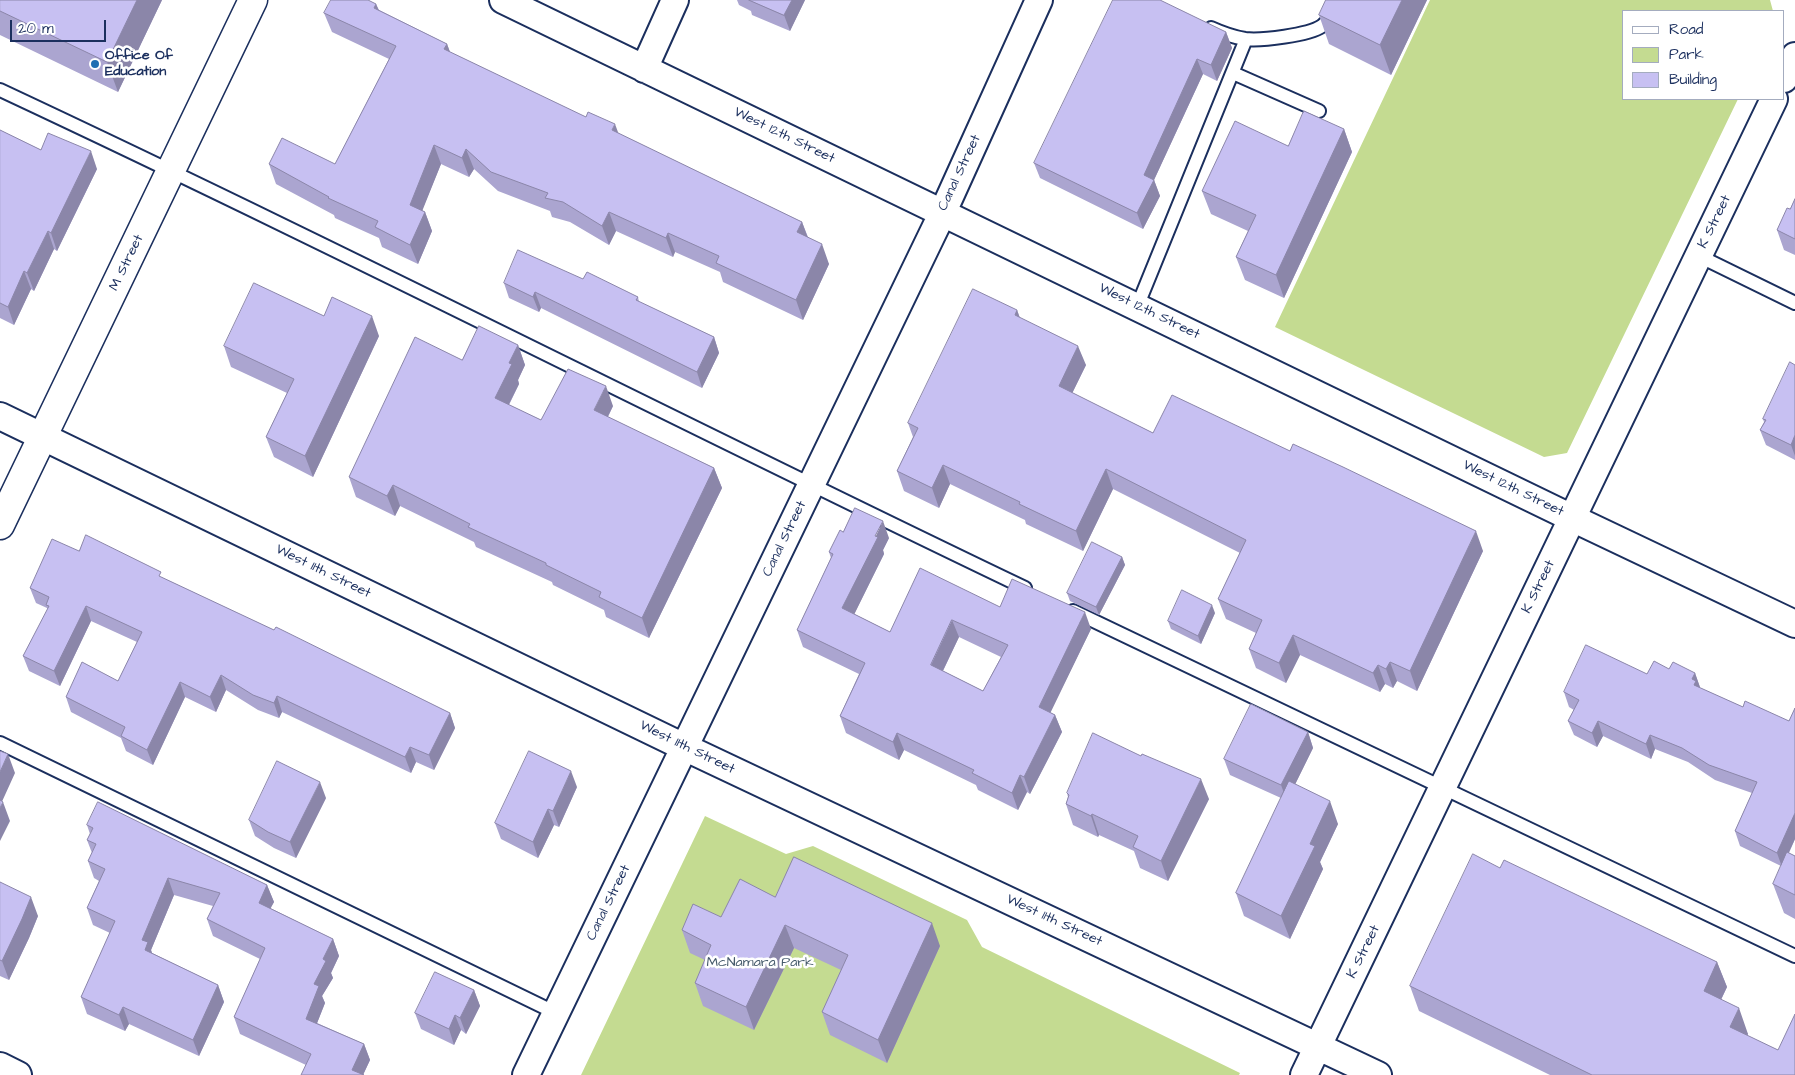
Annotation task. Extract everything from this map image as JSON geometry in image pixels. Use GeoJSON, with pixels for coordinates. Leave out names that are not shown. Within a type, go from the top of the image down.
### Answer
{"type":"FeatureCollection","features":[{"type":"Feature","properties":{"kind":"street","name":"M Street"},"geometry":{"type":"LineString","coordinates":[[0,525],[253,0]]}},
{"type":"Feature","properties":{"kind":"street","name":"West 12th Street"},"geometry":{"type":"LineString","coordinates":[[503,0],[1572,518],[1795,624]]}},
{"type":"Feature","properties":{"kind":"street"},"geometry":{"type":"LineString","coordinates":[[644,69],[675,0]]}},
{"type":"Feature","properties":{"kind":"street","name":"Canal Street"},"geometry":{"type":"LineString","coordinates":[[526,1075],[942,212],[1039,0]]}},
{"type":"Feature","properties":{"kind":"street"},"geometry":{"type":"LineString","coordinates":[[1785,77],[1795,56]]}},
{"type":"Feature","properties":{"kind":"street","name":"K Street"},"geometry":{"type":"LineString","coordinates":[[1304,1075],[1774,100]]}},
{"type":"Feature","properties":{"kind":"street","name":"West 11th Street"},"geometry":{"type":"LineString","coordinates":[[0,416],[684,747],[1378,1075]]}},
{"type":"Feature","properties":{"kind":"street"},"geometry":{"type":"LineString","coordinates":[[0,1066],[18,1075]]}},
{"type":"Feature","properties":{"kind":"lane"},"geometry":{"type":"LineString","coordinates":[[1196,21],[1221,32],[1246,39],[1302,34],[1320,27],[1328,20],[1339,0]]}},
{"type":"Feature","properties":{"kind":"lane"},"geometry":{"type":"LineString","coordinates":[[1137,307],[1246,39]]}},
{"type":"Feature","properties":{"kind":"lane"},"geometry":{"type":"LineString","coordinates":[[1233,74],[1319,111]]}},
{"type":"Feature","properties":{"kind":"lane"},"geometry":{"type":"LineString","coordinates":[[0,90],[172,170],[810,486],[1033,592]]}},
{"type":"Feature","properties":{"kind":"lane"},"geometry":{"type":"LineString","coordinates":[[1699,256],[1795,303]]}},
{"type":"Feature","properties":{"kind":"lane"},"geometry":{"type":"LineString","coordinates":[[1060,605],[1795,956]]}},
{"type":"Feature","properties":{"kind":"lane"},"geometry":{"type":"LineString","coordinates":[[0,743],[556,1013]]}},
{"type":"Feature","properties":{"kind":"green space"},"geometry":{"type":"Polygon","coordinates":[[[1430,0],[1770,0],[1773,10],[1622,10],[1622,100],[1738,100],[1567,453],[1544,457],[1275,327],[1430,0]]]}},
{"type":"Feature","properties":{"kind":"green space","name":"McNamara Park"},"geometry":{"type":"Polygon","coordinates":[[[705,816],[786,854],[813,846],[967,920],[982,947],[1240,1073],[1239,1075],[581,1075],[705,816]]]}},
{"type":"Feature","properties":{"kind":"building"},"geometry":{"type":"Polygon","coordinates":[[[0,0],[137,0],[107,62],[0,11],[0,0]]]}},
{"type":"Feature","properties":{"kind":"building"},"geometry":{"type":"Polygon","coordinates":[[[331,0],[368,0],[376,4],[374,8],[447,44],[444,49],[586,117],[588,112],[615,124],[612,130],[802,222],[797,232],[822,244],[796,300],[716,263],[719,256],[668,233],[666,238],[609,212],[602,226],[563,202],[545,198],[548,193],[491,172],[466,149],[462,158],[434,145],[410,205],[425,212],[410,245],[375,227],[378,221],[328,198],[269,164],[282,138],[335,164],[396,46],[324,13],[331,0]]]}},
{"type":"Feature","properties":{"kind":"building"},"geometry":{"type":"Polygon","coordinates":[[[749,0],[792,0],[784,15],[749,0]]]}},
{"type":"Feature","properties":{"kind":"building"},"geometry":{"type":"Polygon","coordinates":[[[1113,0],[1160,0],[1226,32],[1211,65],[1197,59],[1144,175],[1154,180],[1137,213],[1034,163],[1113,0]]]}},
{"type":"Feature","properties":{"kind":"building"},"geometry":{"type":"Polygon","coordinates":[[[1326,0],[1402,0],[1380,45],[1319,15],[1326,0]]]}},
{"type":"Feature","properties":{"kind":"building"},"geometry":{"type":"Polygon","coordinates":[[[1304,111],[1344,129],[1276,275],[1236,257],[1256,215],[1202,191],[1235,121],[1288,146],[1304,111]]]}},
{"type":"Feature","properties":{"kind":"building"},"geometry":{"type":"Polygon","coordinates":[[[0,130],[41,150],[48,133],[91,151],[51,233],[48,231],[27,273],[24,271],[8,307],[0,303],[0,130]]]}},
{"type":"Feature","properties":{"kind":"building"},"geometry":{"type":"Polygon","coordinates":[[[1795,199],[1795,239],[1777,230],[1787,208],[1790,209],[1795,199]]]}},
{"type":"Feature","properties":{"kind":"building"},"geometry":{"type":"Polygon","coordinates":[[[518,250],[583,279],[587,272],[638,297],[636,300],[714,337],[697,372],[535,292],[533,297],[504,283],[518,250]]]}},
{"type":"Feature","properties":{"kind":"building"},"geometry":{"type":"Polygon","coordinates":[[[254,283],[324,316],[332,297],[372,316],[305,456],[266,437],[294,379],[224,346],[254,283]]]}},
{"type":"Feature","properties":{"kind":"building"},"geometry":{"type":"Polygon","coordinates":[[[973,289],[1017,310],[1015,315],[1078,346],[1059,386],[1153,433],[1172,395],[1290,451],[1293,444],[1476,531],[1410,671],[1390,662],[1386,669],[1378,665],[1373,673],[1293,635],[1279,663],[1249,649],[1262,620],[1218,599],[1246,540],[1106,469],[1076,531],[943,465],[932,488],[897,471],[918,428],[908,423],[973,289]]]}},
{"type":"Feature","properties":{"kind":"building"},"geometry":{"type":"Polygon","coordinates":[[[479,326],[518,345],[509,363],[512,364],[495,398],[541,420],[568,369],[606,386],[594,410],[714,468],[642,618],[599,597],[601,592],[546,565],[546,563],[468,527],[470,524],[393,485],[387,496],[349,477],[415,337],[462,360],[479,326]]]}},
{"type":"Feature","properties":{"kind":"building"},"geometry":{"type":"Polygon","coordinates":[[[1790,362],[1795,365],[1795,435],[1791,445],[1760,430],[1766,420],[1763,419],[1790,362]]]}},
{"type":"Feature","properties":{"kind":"building"},"geometry":{"type":"Polygon","coordinates":[[[855,508],[883,521],[875,536],[878,537],[842,608],[890,632],[920,568],[1000,607],[1012,579],[1085,612],[1039,707],[1055,715],[1024,777],[1020,775],[1012,793],[972,773],[974,770],[897,733],[893,742],[840,716],[865,663],[797,630],[833,554],[829,552],[840,530],[843,532],[855,508]],[[952,620],[931,665],[983,691],[1008,645],[952,620]]]}},
{"type":"Feature","properties":{"kind":"building"},"geometry":{"type":"Polygon","coordinates":[[[86,535],[161,572],[159,576],[274,630],[276,627],[450,713],[429,755],[410,747],[405,757],[277,696],[274,703],[253,695],[221,675],[210,697],[180,682],[147,750],[121,736],[125,727],[66,697],[82,662],[118,681],[142,632],[86,606],[54,671],[23,656],[49,606],[46,605],[49,597],[30,588],[52,539],[79,551],[86,535]]]}},
{"type":"Feature","properties":{"kind":"building"},"geometry":{"type":"Polygon","coordinates":[[[1092,542],[1122,557],[1096,607],[1067,593],[1092,542]]]}},
{"type":"Feature","properties":{"kind":"building"},"geometry":{"type":"Polygon","coordinates":[[[1182,590],[1212,605],[1198,636],[1168,621],[1182,590]]]}},
{"type":"Feature","properties":{"kind":"building"},"geometry":{"type":"Polygon","coordinates":[[[1586,645],[1647,674],[1654,661],[1669,669],[1673,662],[1695,673],[1692,679],[1696,681],[1694,685],[1743,707],[1745,701],[1789,721],[1795,708],[1795,813],[1777,853],[1735,831],[1757,782],[1709,765],[1682,748],[1650,735],[1646,744],[1598,721],[1592,733],[1568,721],[1579,700],[1564,692],[1586,645]]]}},
{"type":"Feature","properties":{"kind":"building"},"geometry":{"type":"Polygon","coordinates":[[[1251,704],[1308,732],[1281,785],[1224,759],[1251,704]]]}},
{"type":"Feature","properties":{"kind":"building"},"geometry":{"type":"Polygon","coordinates":[[[1093,733],[1141,756],[1142,754],[1201,779],[1161,861],[1133,847],[1138,836],[1066,804],[1069,795],[1067,793],[1093,733]]]}},
{"type":"Feature","properties":{"kind":"building"},"geometry":{"type":"Polygon","coordinates":[[[0,751],[8,754],[0,772],[0,751]]]}},
{"type":"Feature","properties":{"kind":"building"},"geometry":{"type":"Polygon","coordinates":[[[529,751],[571,771],[553,811],[548,809],[533,842],[495,823],[529,751]]]}},
{"type":"Feature","properties":{"kind":"building"},"geometry":{"type":"Polygon","coordinates":[[[277,761],[320,782],[290,842],[268,832],[249,820],[277,761]]]}},
{"type":"Feature","properties":{"kind":"building"},"geometry":{"type":"Polygon","coordinates":[[[1289,781],[1330,801],[1310,844],[1315,846],[1281,916],[1236,893],[1289,781]]]}},
{"type":"Feature","properties":{"kind":"building"},"geometry":{"type":"Polygon","coordinates":[[[98,802],[267,885],[259,903],[333,939],[323,959],[326,961],[314,984],[319,986],[306,1019],[364,1044],[352,1070],[364,1075],[301,1075],[311,1054],[234,1017],[265,948],[207,919],[220,893],[168,878],[142,940],[148,942],[145,950],[218,985],[193,1040],[123,1007],[119,1015],[81,997],[115,921],[87,908],[105,869],[88,861],[96,844],[87,840],[93,828],[87,825],[98,802]]]}},
{"type":"Feature","properties":{"kind":"building"},"geometry":{"type":"Polygon","coordinates":[[[1787,852],[1795,856],[1795,895],[1773,884],[1787,852]]]}},
{"type":"Feature","properties":{"kind":"building"},"geometry":{"type":"Polygon","coordinates":[[[1473,854],[1500,868],[1504,860],[1717,962],[1704,991],[1739,1008],[1730,1027],[1778,1050],[1795,1014],[1795,1075],[1592,1075],[1410,986],[1473,854]]]}},
{"type":"Feature","properties":{"kind":"building"},"geometry":{"type":"Polygon","coordinates":[[[794,857],[932,923],[878,1040],[822,1012],[848,955],[785,925],[746,1007],[695,983],[711,945],[682,930],[693,904],[721,917],[740,879],[775,897],[794,857]]]}},
{"type":"Feature","properties":{"kind":"building"},"geometry":{"type":"Polygon","coordinates":[[[0,882],[31,897],[2,961],[0,960],[0,882]]]}},
{"type":"Feature","properties":{"kind":"building"},"geometry":{"type":"Polygon","coordinates":[[[435,972],[474,990],[460,1018],[455,1015],[449,1029],[415,1013],[435,972]]]}},
{"type":"Feature","properties":{"kind":"place","name":"Office Of Education"},"geometry":{"type":"Point","coordinates":[95,64]}}]}
